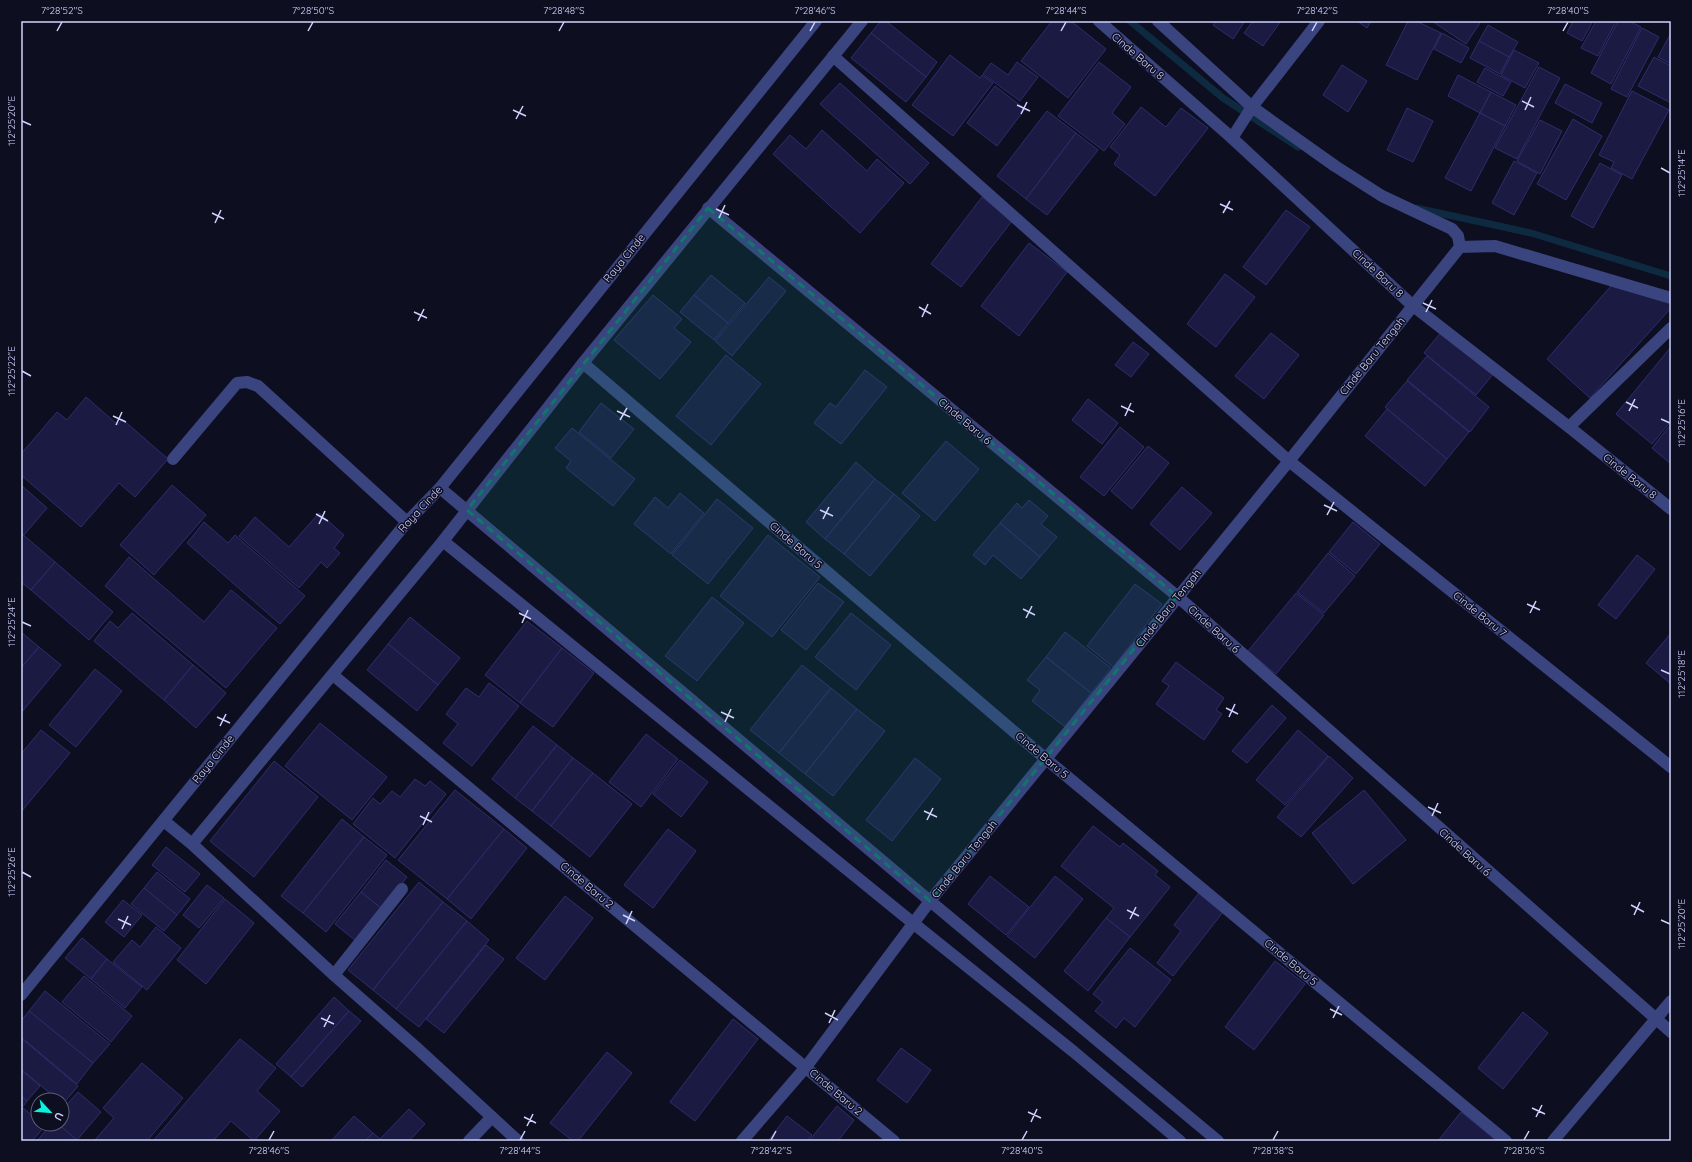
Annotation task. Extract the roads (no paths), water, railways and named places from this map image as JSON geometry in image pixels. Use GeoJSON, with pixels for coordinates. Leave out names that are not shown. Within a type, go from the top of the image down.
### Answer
{"type":"FeatureCollection","features":[{"type":"Feature","properties":{"kind":"street","name":"Raya Cinde"},"geometry":{"type":"LineString","coordinates":[[21,995],[407,522],[443,490],[816,21]]}},
{"type":"Feature","properties":{"kind":"street"},"geometry":{"type":"LineString","coordinates":[[192,844],[334,675],[443,541],[465,509],[708,208],[862,21]]}},
{"type":"Feature","properties":{"kind":"street","name":"Cinde Baru 8"},"geometry":{"type":"LineString","coordinates":[[1098,21],[1232,138],[1412,305],[1570,427],[1671,510]]}},
{"type":"Feature","properties":{"kind":"street"},"geometry":{"type":"LineString","coordinates":[[1158,21],[1250,109],[1365,187],[1452,229],[1458,236],[1460,247],[1495,246],[1671,298]]}},
{"type":"Feature","properties":{"kind":"street"},"geometry":{"type":"LineString","coordinates":[[1232,138],[1250,109],[1319,21]]}},
{"type":"Feature","properties":{"kind":"street","name":"Cinde Baru 7"},"geometry":{"type":"LineString","coordinates":[[833,56],[1289,460],[1671,767]]}},
{"type":"Feature","properties":{"kind":"street","name":"Cinde Baru 6"},"geometry":{"type":"LineString","coordinates":[[708,208],[1177,596],[1671,1032]]}},
{"type":"Feature","properties":{"kind":"street","name":"Cinde Baru Tengah"},"geometry":{"type":"LineString","coordinates":[[742,1141],[806,1067],[930,901],[1289,460],[1460,247]]}},
{"type":"Feature","properties":{"kind":"street"},"geometry":{"type":"LineString","coordinates":[[1570,427],[1671,328]]}},
{"type":"Feature","properties":{"kind":"street","name":"Cinde Baru 5"},"geometry":{"type":"LineString","coordinates":[[583,363],[1046,759],[1506,1141]]}},
{"type":"Feature","properties":{"kind":"street"},"geometry":{"type":"LineString","coordinates":[[173,459],[237,382],[247,382],[258,386],[407,522]]}},
{"type":"Feature","properties":{"kind":"street"},"geometry":{"type":"LineString","coordinates":[[443,490],[930,901],[1218,1141]]}},
{"type":"Feature","properties":{"kind":"street"},"geometry":{"type":"LineString","coordinates":[[443,541],[1074,1052],[1180,1141]]}},
{"type":"Feature","properties":{"kind":"street","name":"Cinde Baru 2"},"geometry":{"type":"LineString","coordinates":[[334,675],[894,1141]]}},
{"type":"Feature","properties":{"kind":"street"},"geometry":{"type":"LineString","coordinates":[[164,821],[192,844],[334,975],[418,1048],[518,1141]]}},
{"type":"Feature","properties":{"kind":"street"},"geometry":{"type":"LineString","coordinates":[[334,975],[402,889]]}},
{"type":"Feature","properties":{"kind":"street"},"geometry":{"type":"LineString","coordinates":[[1553,1141],[1671,1001]]}},
{"type":"Feature","properties":{"kind":"street"},"geometry":{"type":"LineString","coordinates":[[470,1141],[492,1118]]}},
{"type":"Feature","properties":{"kind":"waterway"},"geometry":{"type":"LineString","coordinates":[[1130,21],[1223,98],[1298,147]]}},
{"type":"Feature","properties":{"kind":"waterway"},"geometry":{"type":"LineString","coordinates":[[1416,208],[1531,233],[1671,276]]}}]}
